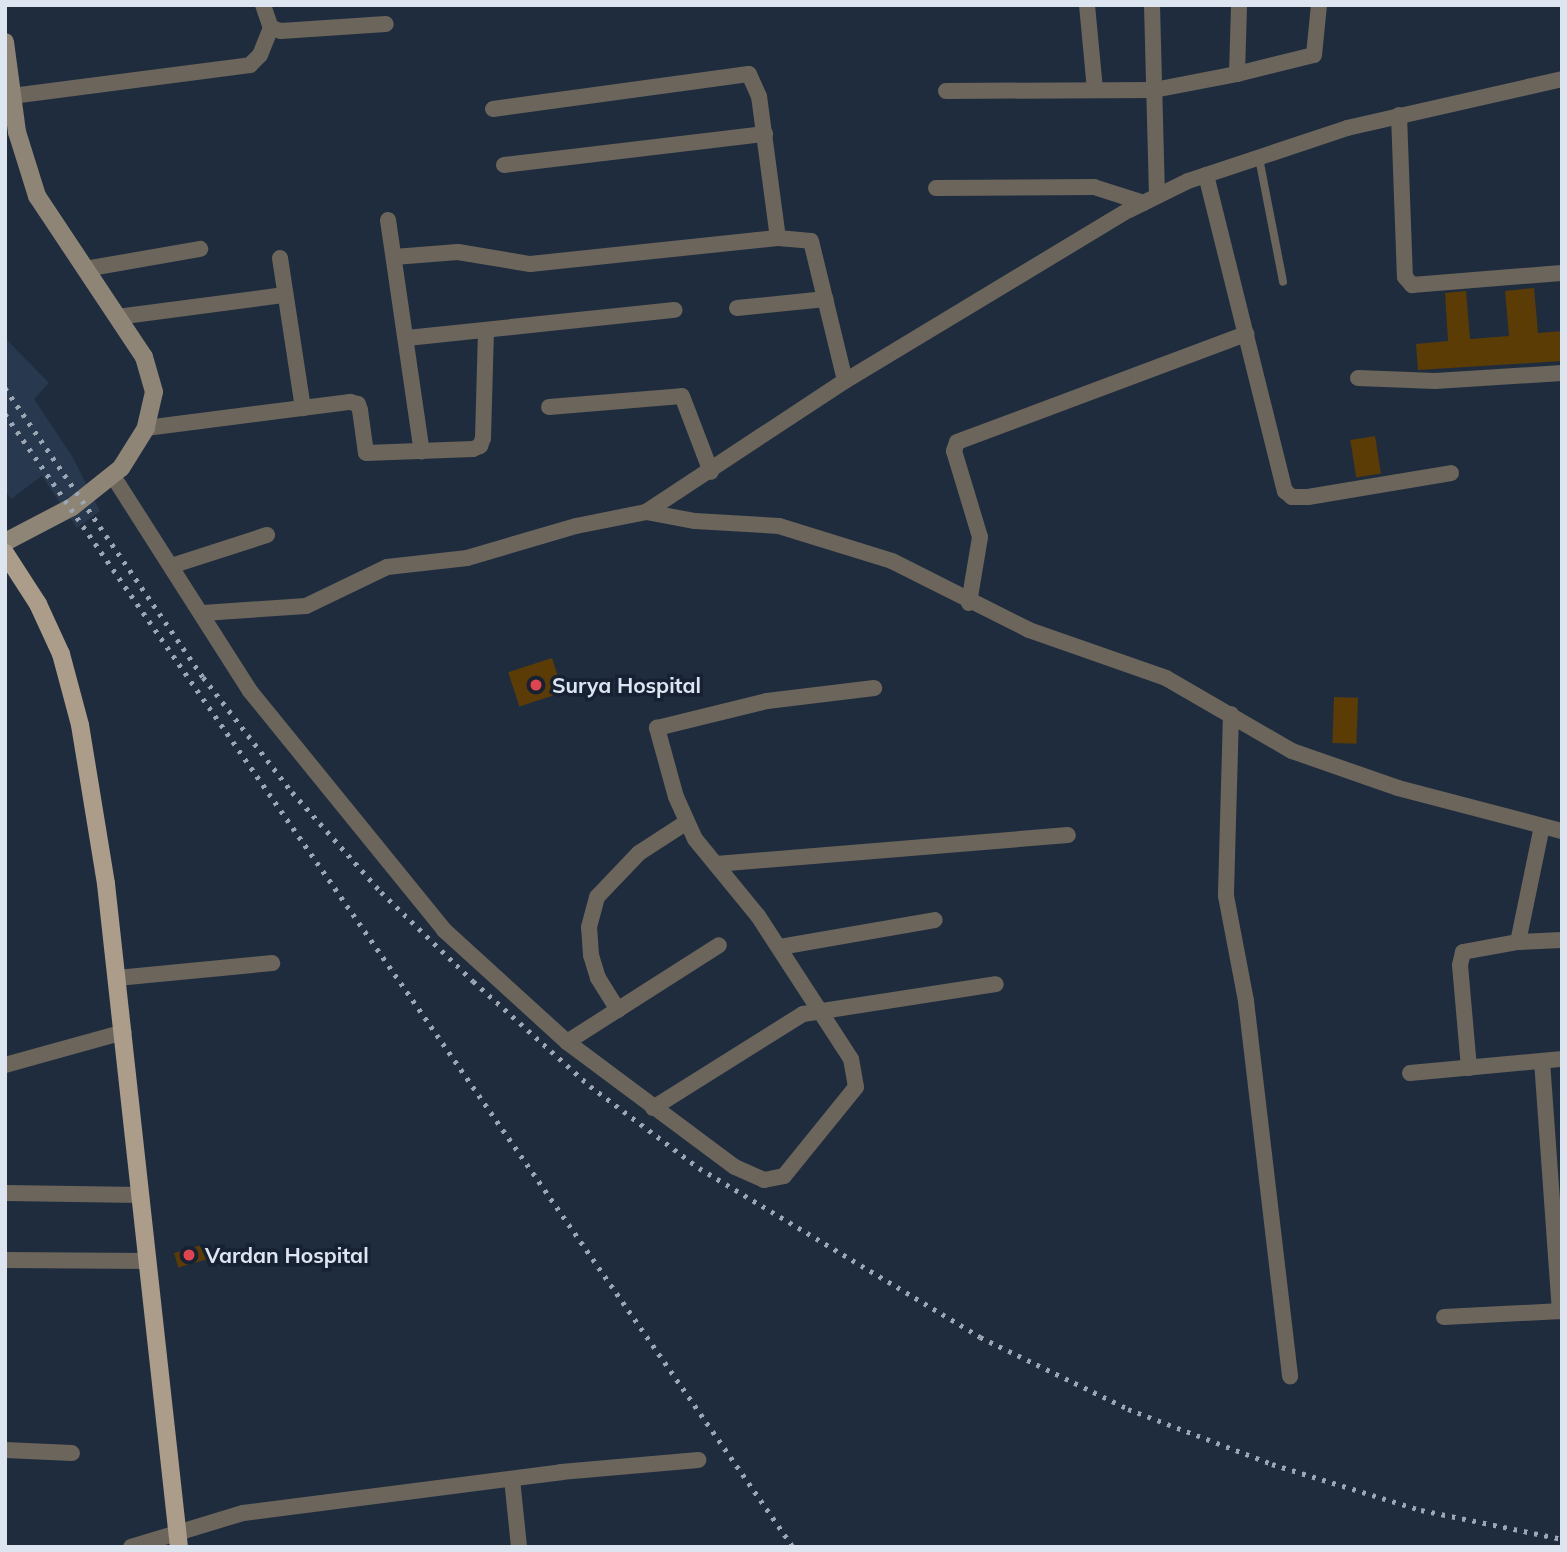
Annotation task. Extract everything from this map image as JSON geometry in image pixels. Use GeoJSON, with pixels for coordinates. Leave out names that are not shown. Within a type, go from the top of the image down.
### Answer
{"type":"FeatureCollection","features":[{"type":"Feature","properties":{"kind":"main road"},"geometry":{"type":"LineString","coordinates":[[5,553],[38,604],[61,654],[80,725],[124,1032],[178,1539]]}},
{"type":"Feature","properties":{"kind":"street"},"geometry":{"type":"LineString","coordinates":[[12,96],[250,65],[257,61],[271,28],[263,5]]}},
{"type":"Feature","properties":{"kind":"street"},"geometry":{"type":"LineString","coordinates":[[1087,5],[1095,90]]}},
{"type":"Feature","properties":{"kind":"street"},"geometry":{"type":"LineString","coordinates":[[1150,199],[1154,89],[1152,5]]}},
{"type":"Feature","properties":{"kind":"street"},"geometry":{"type":"LineString","coordinates":[[1237,74],[1239,5]]}},
{"type":"Feature","properties":{"kind":"street"},"geometry":{"type":"LineString","coordinates":[[946,91],[1154,89],[1237,74],[1314,55],[1319,5]]}},
{"type":"Feature","properties":{"kind":"street"},"geometry":{"type":"LineString","coordinates":[[271,28],[386,24]]}},
{"type":"Feature","properties":{"kind":"street"},"geometry":{"type":"LineString","coordinates":[[5,42],[17,132],[37,196],[151,372],[153,392],[146,428],[133,453],[113,476],[72,507],[5,542]]}},
{"type":"Feature","properties":{"kind":"street"},"geometry":{"type":"LineString","coordinates":[[493,108],[749,74],[759,96],[778,238]]}},
{"type":"Feature","properties":{"kind":"street"},"geometry":{"type":"LineString","coordinates":[[203,613],[306,606],[387,567],[467,558],[576,526],[646,512],[711,472],[845,381],[1150,199],[1206,175],[1399,115],[1562,79]]}},
{"type":"Feature","properties":{"kind":"street"},"geometry":{"type":"LineString","coordinates":[[1399,115],[1405,277],[1412,285],[1562,273]]}},
{"type":"Feature","properties":{"kind":"street"},"geometry":{"type":"LineString","coordinates":[[504,165],[765,134]]}},
{"type":"Feature","properties":{"kind":"street"},"geometry":{"type":"LineString","coordinates":[[1206,175],[1285,491],[1292,497],[1451,473]]}},
{"type":"Feature","properties":{"kind":"street"},"geometry":{"type":"LineString","coordinates":[[936,188],[1094,187],[1150,199]]}},
{"type":"Feature","properties":{"kind":"street"},"geometry":{"type":"LineString","coordinates":[[388,220],[422,452]]}},
{"type":"Feature","properties":{"kind":"street"},"geometry":{"type":"LineString","coordinates":[[394,257],[458,252],[530,264],[778,238],[811,241],[845,381]]}},
{"type":"Feature","properties":{"kind":"street"},"geometry":{"type":"LineString","coordinates":[[85,269],[200,249]]}},
{"type":"Feature","properties":{"kind":"street"},"geometry":{"type":"LineString","coordinates":[[280,258],[303,408]]}},
{"type":"Feature","properties":{"kind":"street"},"geometry":{"type":"LineString","coordinates":[[117,317],[285,295]]}},
{"type":"Feature","properties":{"kind":"street"},"geometry":{"type":"LineString","coordinates":[[737,308],[826,299]]}},
{"type":"Feature","properties":{"kind":"street"},"geometry":{"type":"LineString","coordinates":[[407,338],[486,332],[675,310]]}},
{"type":"Feature","properties":{"kind":"street"},"geometry":{"type":"LineString","coordinates":[[146,428],[303,408],[358,404],[366,453],[422,452],[480,446],[486,332]]}},
{"type":"Feature","properties":{"kind":"street"},"geometry":{"type":"LineString","coordinates":[[970,603],[980,537],[954,452],[957,442],[1246,334]]}},
{"type":"Feature","properties":{"kind":"street"},"geometry":{"type":"LineString","coordinates":[[1358,378],[1435,381],[1562,373]]}},
{"type":"Feature","properties":{"kind":"street"},"geometry":{"type":"LineString","coordinates":[[549,407],[682,396],[711,472]]}},
{"type":"Feature","properties":{"kind":"street"},"geometry":{"type":"LineString","coordinates":[[113,476],[203,613],[250,691],[444,930],[567,1042],[735,1167],[764,1180],[784,1176],[856,1087],[851,1059],[817,1010],[780,947],[687,822],[657,728],[768,701],[874,688]]}},
{"type":"Feature","properties":{"kind":"street"},"geometry":{"type":"LineString","coordinates":[[646,512],[695,521],[779,526],[892,561],[970,603],[1086,652],[1166,678],[1292,751],[1326,764],[1562,831]]}},
{"type":"Feature","properties":{"kind":"street"},"geometry":{"type":"LineString","coordinates":[[171,566],[267,535]]}},
{"type":"Feature","properties":{"kind":"street"},"geometry":{"type":"LineString","coordinates":[[1231,714],[1226,896],[1246,1001],[1290,1376]]}},
{"type":"Feature","properties":{"kind":"street"},"geometry":{"type":"LineString","coordinates":[[618,1010],[598,978],[592,955],[589,927],[597,897],[631,860],[687,822]]}},
{"type":"Feature","properties":{"kind":"street"},"geometry":{"type":"LineString","coordinates":[[1518,942],[1542,826]]}},
{"type":"Feature","properties":{"kind":"street"},"geometry":{"type":"LineString","coordinates":[[716,864],[1068,835]]}},
{"type":"Feature","properties":{"kind":"street"},"geometry":{"type":"LineString","coordinates":[[780,947],[935,920]]}},
{"type":"Feature","properties":{"kind":"street"},"geometry":{"type":"LineString","coordinates":[[1469,1068],[1460,965],[1463,952],[1518,942],[1562,940]]}},
{"type":"Feature","properties":{"kind":"street"},"geometry":{"type":"LineString","coordinates":[[567,1042],[719,945]]}},
{"type":"Feature","properties":{"kind":"street"},"geometry":{"type":"LineString","coordinates":[[117,978],[272,963]]}},
{"type":"Feature","properties":{"kind":"street"},"geometry":{"type":"LineString","coordinates":[[653,1108],[803,1014],[996,984]]}},
{"type":"Feature","properties":{"kind":"street"},"geometry":{"type":"LineString","coordinates":[[5,1065],[124,1032]]}},
{"type":"Feature","properties":{"kind":"street"},"geometry":{"type":"LineString","coordinates":[[1410,1073],[1562,1059]]}},
{"type":"Feature","properties":{"kind":"street"},"geometry":{"type":"LineString","coordinates":[[1444,1317],[1561,1311],[1542,1061]]}},
{"type":"Feature","properties":{"kind":"street"},"geometry":{"type":"LineString","coordinates":[[5,1193],[141,1195]]}},
{"type":"Feature","properties":{"kind":"street"},"geometry":{"type":"LineString","coordinates":[[5,1261],[148,1261]]}},
{"type":"Feature","properties":{"kind":"street"},"geometry":{"type":"LineString","coordinates":[[5,1450],[72,1453]]}},
{"type":"Feature","properties":{"kind":"street"},"geometry":{"type":"LineString","coordinates":[[131,1547],[178,1539],[243,1513],[512,1479],[698,1460]]}},
{"type":"Feature","properties":{"kind":"street"},"geometry":{"type":"LineString","coordinates":[[512,1479],[519,1547]]}},
{"type":"Feature","properties":{"kind":"lane"},"geometry":{"type":"LineString","coordinates":[[1259,158],[1283,282]]}},
{"type":"Feature","properties":{"kind":"shaded area"},"geometry":{"type":"Polygon","coordinates":[[[5,338],[49,383],[34,399],[72,456],[100,511],[77,528],[42,476],[11,499],[5,490],[5,338]]]}},
{"type":"Feature","properties":{"kind":"building"},"geometry":{"type":"Polygon","coordinates":[[[1534,288],[1538,333],[1562,331],[1562,361],[1418,370],[1416,344],[1448,341],[1445,293],[1466,291],[1470,339],[1509,336],[1505,291],[1534,288]]]}},
{"type":"Feature","properties":{"kind":"building"},"geometry":{"type":"Polygon","coordinates":[[[1375,436],[1381,474],[1356,477],[1350,440],[1375,436]]]}},
{"type":"Feature","properties":{"kind":"building"},"geometry":{"type":"Polygon","coordinates":[[[552,658],[563,692],[519,706],[508,672],[552,658]]]}},
{"type":"Feature","properties":{"kind":"building"},"geometry":{"type":"Polygon","coordinates":[[[1334,697],[1358,698],[1356,744],[1332,743],[1334,697]]]}},
{"type":"Feature","properties":{"kind":"building"},"geometry":{"type":"Polygon","coordinates":[[[202,1245],[206,1259],[178,1267],[174,1253],[202,1245]]]}},
{"type":"Feature","properties":{"kind":"railway"},"geometry":{"type":"LineString","coordinates":[[5,388],[203,677],[292,792],[381,892],[473,981],[590,1086],[699,1168],[980,1337],[1128,1409],[1272,1464],[1421,1510],[1562,1539]]}},
{"type":"Feature","properties":{"kind":"railway"},"geometry":{"type":"LineString","coordinates":[[5,414],[793,1547]]}},
{"type":"Feature","properties":{"kind":"place","name":"Surya Hospital"},"geometry":{"type":"Point","coordinates":[536,685]}},
{"type":"Feature","properties":{"kind":"place","name":"Vardan Hospital"},"geometry":{"type":"Point","coordinates":[189,1255]}}]}
